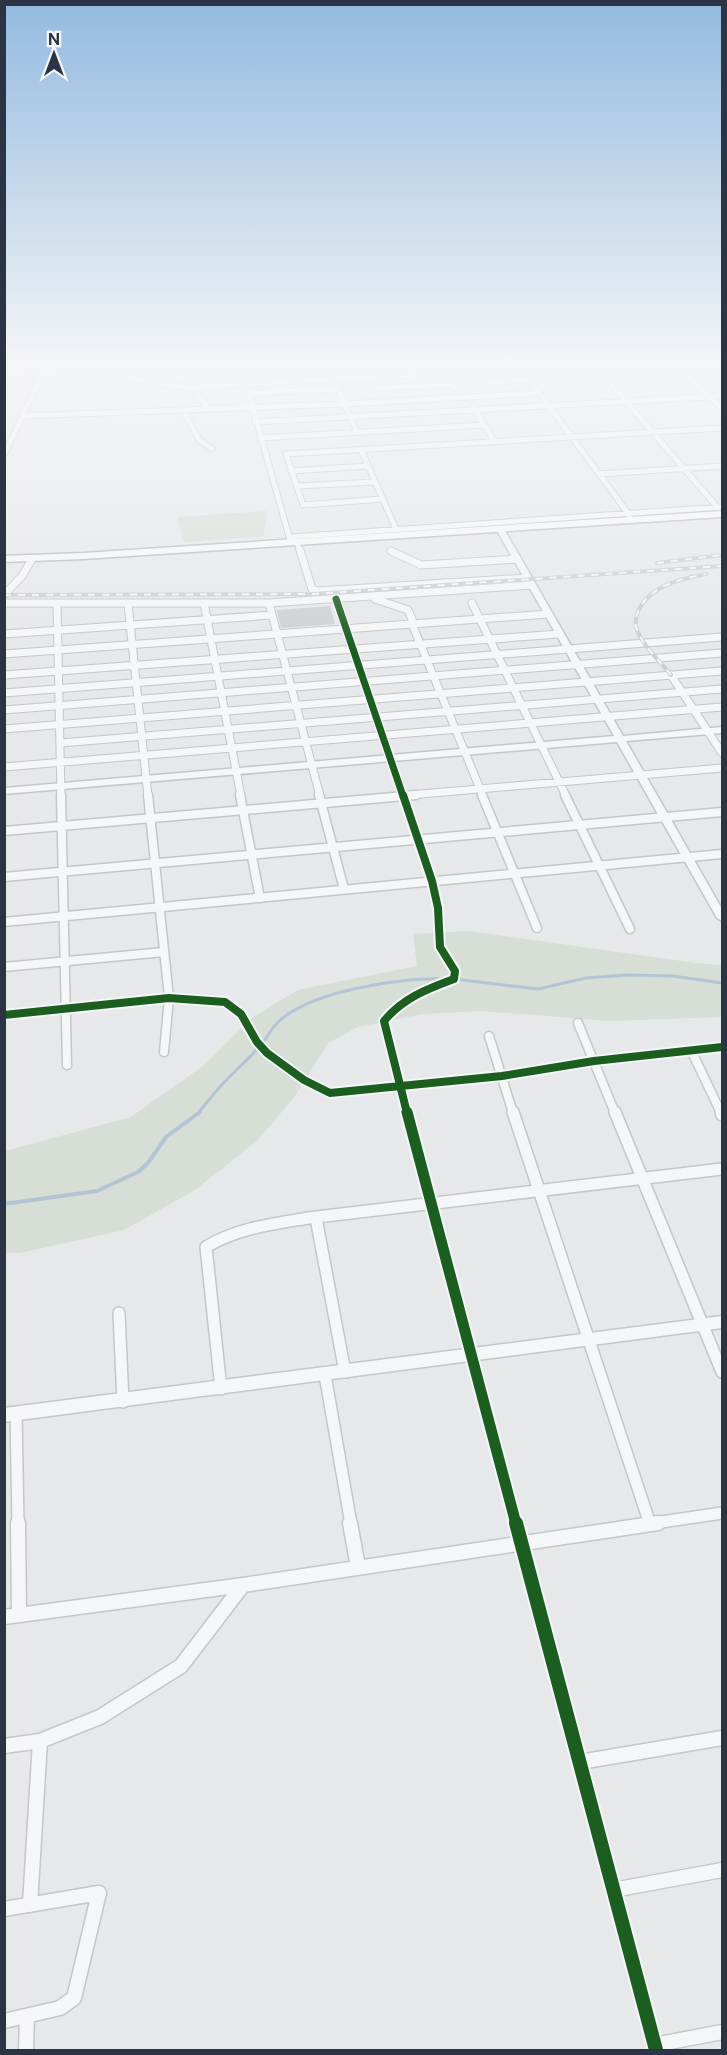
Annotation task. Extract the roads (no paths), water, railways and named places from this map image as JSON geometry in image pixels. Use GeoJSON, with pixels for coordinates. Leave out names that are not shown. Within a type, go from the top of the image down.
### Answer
{"type":"FeatureCollection","features":[{"type":"Feature","properties":{"kind":"highway"},"geometry":{"type":"LineString","coordinates":[[4,560],[292,540],[500,529],[721,510]]}},
{"type":"Feature","properties":{"kind":"street"},"geometry":{"type":"LineString","coordinates":[[266,458],[292,540],[312,589],[318,591],[472,581],[529,581]]}},
{"type":"Feature","properties":{"kind":"street"},"geometry":{"type":"LineString","coordinates":[[287,458],[303,504],[383,500]]}},
{"type":"Feature","properties":{"kind":"street"},"geometry":{"type":"LineString","coordinates":[[364,458],[396,529]]}},
{"type":"Feature","properties":{"kind":"street"},"geometry":{"type":"LineString","coordinates":[[587,458],[631,517]]}},
{"type":"Feature","properties":{"kind":"street"},"geometry":{"type":"LineString","coordinates":[[675,458],[721,510]]}},
{"type":"Feature","properties":{"kind":"street"},"geometry":{"type":"LineString","coordinates":[[291,471],[368,466]]}},
{"type":"Feature","properties":{"kind":"street"},"geometry":{"type":"LineString","coordinates":[[599,474],[723,466]]}},
{"type":"Feature","properties":{"kind":"street"},"geometry":{"type":"LineString","coordinates":[[297,486],[375,482]]}},
{"type":"Feature","properties":{"kind":"street"},"geometry":{"type":"LineString","coordinates":[[292,540],[396,529],[631,517]]}},
{"type":"Feature","properties":{"kind":"street"},"geometry":{"type":"LineString","coordinates":[[500,529],[723,918]]}},
{"type":"Feature","properties":{"kind":"street"},"geometry":{"type":"LineString","coordinates":[[391,551],[418,564],[517,559]]}},
{"type":"Feature","properties":{"kind":"street"},"geometry":{"type":"LineString","coordinates":[[4,595],[22,576],[32,559]]}},
{"type":"Feature","properties":{"kind":"street"},"geometry":{"type":"LineString","coordinates":[[462,563],[472,581]]}},
{"type":"Feature","properties":{"kind":"street"},"geometry":{"type":"LineString","coordinates":[[4,603],[269,603],[370,597],[529,581]]}},
{"type":"Feature","properties":{"kind":"street"},"geometry":{"type":"LineString","coordinates":[[370,597],[408,610],[426,660],[537,928]]}},
{"type":"Feature","properties":{"kind":"street"},"geometry":{"type":"LineString","coordinates":[[336,599],[432,881],[438,908],[440,947],[455,971],[456,977],[449,982],[417,993],[394,1009],[384,1021],[655,2048],[723,2032]]}},
{"type":"Feature","properties":{"kind":"street"},"geometry":{"type":"LineString","coordinates":[[57,603],[67,1065]]}},
{"type":"Feature","properties":{"kind":"street"},"geometry":{"type":"LineString","coordinates":[[204,603],[260,897]]}},
{"type":"Feature","properties":{"kind":"street"},"geometry":{"type":"LineString","coordinates":[[269,603],[344,890]]}},
{"type":"Feature","properties":{"kind":"street"},"geometry":{"type":"LineString","coordinates":[[472,603],[503,671],[630,928]]}},
{"type":"Feature","properties":{"kind":"street"},"geometry":{"type":"LineString","coordinates":[[128,604],[169,998],[164,1052]]}},
{"type":"Feature","properties":{"kind":"street"},"geometry":{"type":"LineString","coordinates":[[4,654],[548,614]]}},
{"type":"Feature","properties":{"kind":"street"},"geometry":{"type":"LineString","coordinates":[[4,634],[272,615]]}},
{"type":"Feature","properties":{"kind":"street"},"geometry":{"type":"LineString","coordinates":[[4,675],[559,633]]}},
{"type":"Feature","properties":{"kind":"street"},"geometry":{"type":"LineString","coordinates":[[4,693],[723,637]]}},
{"type":"Feature","properties":{"kind":"street"},"geometry":{"type":"LineString","coordinates":[[707,638],[721,656]]}},
{"type":"Feature","properties":{"kind":"street"},"geometry":{"type":"LineString","coordinates":[[4,710],[577,665],[721,656]]}},
{"type":"Feature","properties":{"kind":"street"},"geometry":{"type":"LineString","coordinates":[[4,729],[723,671]]}},
{"type":"Feature","properties":{"kind":"street"},"geometry":{"type":"LineString","coordinates":[[671,675],[723,753]]}},
{"type":"Feature","properties":{"kind":"street"},"geometry":{"type":"LineString","coordinates":[[60,743],[723,689]]}},
{"type":"Feature","properties":{"kind":"street"},"geometry":{"type":"LineString","coordinates":[[4,767],[723,707]]}},
{"type":"Feature","properties":{"kind":"street"},"geometry":{"type":"LineString","coordinates":[[4,791],[723,730]]}},
{"type":"Feature","properties":{"kind":"street"},"geometry":{"type":"LineString","coordinates":[[4,831],[723,768]]}},
{"type":"Feature","properties":{"kind":"street"},"geometry":{"type":"LineString","coordinates":[[4,877],[723,812]]}},
{"type":"Feature","properties":{"kind":"street"},"geometry":{"type":"LineString","coordinates":[[4,922],[723,854]]}},
{"type":"Feature","properties":{"kind":"street"},"geometry":{"type":"LineString","coordinates":[[4,967],[164,951]]}},
{"type":"Feature","properties":{"kind":"street"},"geometry":{"type":"LineString","coordinates":[[4,1015],[169,998],[185,1001],[226,1002],[234,1006],[260,1046],[321,1090],[330,1093],[502,1076],[594,1061],[723,1047]]}},
{"type":"Feature","properties":{"kind":"street"},"geometry":{"type":"LineString","coordinates":[[578,1023],[723,1372]]}},
{"type":"Feature","properties":{"kind":"street"},"geometry":{"type":"LineString","coordinates":[[489,1036],[537,1191],[650,1524]]}},
{"type":"Feature","properties":{"kind":"street"},"geometry":{"type":"LineString","coordinates":[[691,1050],[723,1115]]}},
{"type":"Feature","properties":{"kind":"street"},"geometry":{"type":"LineString","coordinates":[[221,1389],[206,1247],[213,1240],[238,1231],[316,1218],[723,1169]]}},
{"type":"Feature","properties":{"kind":"street"},"geometry":{"type":"LineString","coordinates":[[316,1218],[345,1372]]}},
{"type":"Feature","properties":{"kind":"street"},"geometry":{"type":"LineString","coordinates":[[119,1312],[123,1402]]}},
{"type":"Feature","properties":{"kind":"street"},"geometry":{"type":"LineString","coordinates":[[19,1614],[10,1414],[123,1402],[723,1322]]}},
{"type":"Feature","properties":{"kind":"street"},"geometry":{"type":"LineString","coordinates":[[325,1375],[358,1567]]}},
{"type":"Feature","properties":{"kind":"street"},"geometry":{"type":"LineString","coordinates":[[4,1617],[243,1585],[723,1513]]}},
{"type":"Feature","properties":{"kind":"street"},"geometry":{"type":"LineString","coordinates":[[4,1746],[40,1741],[100,1717],[181,1666],[243,1585]]}},
{"type":"Feature","properties":{"kind":"street"},"geometry":{"type":"LineString","coordinates":[[580,1762],[723,1738]]}},
{"type":"Feature","properties":{"kind":"street"},"geometry":{"type":"LineString","coordinates":[[30,1905],[40,1741]]}},
{"type":"Feature","properties":{"kind":"street"},"geometry":{"type":"LineString","coordinates":[[613,1890],[723,1870]]}},
{"type":"Feature","properties":{"kind":"street"},"geometry":{"type":"LineString","coordinates":[[4,1909],[99,1893],[74,1998],[60,2008],[4,2021]]}},
{"type":"Feature","properties":{"kind":"street"},"geometry":{"type":"LineString","coordinates":[[27,2017],[27,2050]]}},
{"type":"Feature","properties":{"kind":"waterway"},"geometry":{"type":"LineString","coordinates":[[454,979],[538,989],[586,978],[626,975],[673,976],[722,983]]}},
{"type":"Feature","properties":{"kind":"waterway"},"geometry":{"type":"LineString","coordinates":[[198,1113],[224,1082],[261,1045],[277,1023],[292,1012],[311,1002],[357,988],[405,981],[445,979]]}},
{"type":"Feature","properties":{"kind":"waterway"},"geometry":{"type":"LineString","coordinates":[[4,1204],[97,1191],[138,1172],[148,1163],[166,1137],[200,1112]]}},
{"type":"Feature","properties":{"kind":"railway"},"geometry":{"type":"LineString","coordinates":[[657,563],[722,555]]}},
{"type":"Feature","properties":{"kind":"railway"},"geometry":{"type":"LineString","coordinates":[[4,595],[313,594],[722,566]]}},
{"type":"Feature","properties":{"kind":"railway"},"geometry":{"type":"LineString","coordinates":[[671,675],[647,648],[640,636],[636,625],[638,611],[650,595],[658,589],[676,581],[706,574]]}}]}
